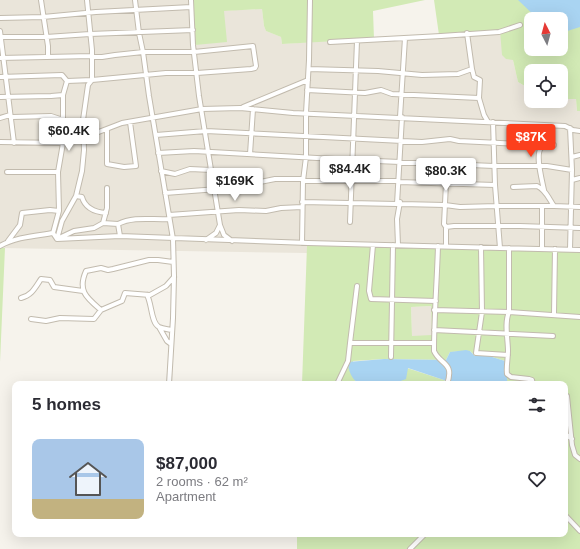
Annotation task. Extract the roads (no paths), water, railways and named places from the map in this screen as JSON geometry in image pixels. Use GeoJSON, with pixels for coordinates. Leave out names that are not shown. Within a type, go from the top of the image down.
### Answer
{"type":"FeatureCollection","features":[{"type":"Feature","properties":{"kind":"street"},"geometry":{"type":"LineString","coordinates":[[41,0],[48,57]]}},
{"type":"Feature","properties":{"kind":"street"},"geometry":{"type":"LineString","coordinates":[[57,239],[62,221],[76,196],[82,171],[84,150],[83,120],[88,85],[92,80],[92,56],[87,0]]}},
{"type":"Feature","properties":{"kind":"street"},"geometry":{"type":"LineString","coordinates":[[135,0],[139,33],[147,74],[158,152],[173,239],[174,276],[169,381]]}},
{"type":"Feature","properties":{"kind":"street"},"geometry":{"type":"LineString","coordinates":[[191,0],[194,52],[220,225],[224,235],[232,241]]}},
{"type":"Feature","properties":{"kind":"street"},"geometry":{"type":"LineString","coordinates":[[302,243],[303,180],[306,158],[305,136],[309,69],[310,0]]}},
{"type":"Feature","properties":{"kind":"street"},"geometry":{"type":"LineString","coordinates":[[0,18],[43,17],[96,12],[191,7]]}},
{"type":"Feature","properties":{"kind":"street"},"geometry":{"type":"LineString","coordinates":[[330,42],[499,32],[520,25]]}},
{"type":"Feature","properties":{"kind":"street"},"geometry":{"type":"LineString","coordinates":[[1,37],[46,37],[193,30]]}},
{"type":"Feature","properties":{"kind":"street"},"geometry":{"type":"LineString","coordinates":[[0,32],[2,58],[6,77],[14,143]]}},
{"type":"Feature","properties":{"kind":"street"},"geometry":{"type":"LineString","coordinates":[[467,34],[472,69],[474,77],[480,80],[479,98],[488,122]]}},
{"type":"Feature","properties":{"kind":"street"},"geometry":{"type":"LineString","coordinates":[[57,239],[81,229],[94,228],[103,223],[118,224],[135,219],[169,217],[219,211],[266,211],[302,205],[350,203],[397,204],[401,140],[401,94],[405,38]]}},
{"type":"Feature","properties":{"kind":"street"},"geometry":{"type":"LineString","coordinates":[[350,222],[357,41]]}},
{"type":"Feature","properties":{"kind":"street"},"geometry":{"type":"LineString","coordinates":[[2,58],[71,55],[79,57],[102,57],[115,54],[143,52],[194,52],[253,46],[256,62],[255,68],[251,69],[197,73],[147,74],[67,81]]}},
{"type":"Feature","properties":{"kind":"street"},"geometry":{"type":"LineString","coordinates":[[309,69],[357,70],[422,75],[458,74],[472,69]]}},
{"type":"Feature","properties":{"kind":"street"},"geometry":{"type":"LineString","coordinates":[[0,77],[62,75],[67,81]]}},
{"type":"Feature","properties":{"kind":"street"},"geometry":{"type":"LineString","coordinates":[[240,108],[308,80]]}},
{"type":"Feature","properties":{"kind":"street"},"geometry":{"type":"LineString","coordinates":[[53,234],[59,211],[58,172],[63,143],[63,95],[67,81]]}},
{"type":"Feature","properties":{"kind":"street"},"geometry":{"type":"LineString","coordinates":[[308,90],[372,92],[381,90],[390,94],[479,98]]}},
{"type":"Feature","properties":{"kind":"street"},"geometry":{"type":"LineString","coordinates":[[0,97],[63,95]]}},
{"type":"Feature","properties":{"kind":"street"},"geometry":{"type":"LineString","coordinates":[[0,142],[63,143],[107,130],[122,123],[202,108],[240,108],[355,116],[565,126],[573,130],[580,131]]}},
{"type":"Feature","properties":{"kind":"street"},"geometry":{"type":"LineString","coordinates":[[250,154],[253,109]]}},
{"type":"Feature","properties":{"kind":"street"},"geometry":{"type":"LineString","coordinates":[[475,122],[481,117],[483,111]]}},
{"type":"Feature","properties":{"kind":"street"},"geometry":{"type":"LineString","coordinates":[[0,118],[11,116],[51,116],[63,120]]}},
{"type":"Feature","properties":{"kind":"street"},"geometry":{"type":"LineString","coordinates":[[107,130],[107,164],[124,167],[136,166],[130,122]]}},
{"type":"Feature","properties":{"kind":"street"},"geometry":{"type":"LineString","coordinates":[[494,122],[494,166],[500,248]]}},
{"type":"Feature","properties":{"kind":"street"},"geometry":{"type":"LineString","coordinates":[[570,128],[572,157],[570,250]]}},
{"type":"Feature","properties":{"kind":"street"},"geometry":{"type":"LineString","coordinates":[[156,135],[206,132],[251,133],[422,142],[450,139],[459,142],[494,142],[541,145]]}},
{"type":"Feature","properties":{"kind":"street"},"geometry":{"type":"LineString","coordinates":[[544,191],[538,155],[541,149],[546,145],[554,145]]}},
{"type":"Feature","properties":{"kind":"street"},"geometry":{"type":"LineString","coordinates":[[158,152],[209,152],[306,158],[494,166],[539,166],[572,170]]}},
{"type":"Feature","properties":{"kind":"street"},"geometry":{"type":"LineString","coordinates":[[572,157],[580,156]]}},
{"type":"Feature","properties":{"kind":"street"},"geometry":{"type":"LineString","coordinates":[[398,245],[397,220],[401,204],[398,182],[401,174],[400,161]]}},
{"type":"Feature","properties":{"kind":"street"},"geometry":{"type":"LineString","coordinates":[[446,246],[446,228],[444,224],[447,163]]}},
{"type":"Feature","properties":{"kind":"street"},"geometry":{"type":"LineString","coordinates":[[161,171],[175,174],[190,169],[212,170]]}},
{"type":"Feature","properties":{"kind":"street"},"geometry":{"type":"LineString","coordinates":[[7,172],[58,172]]}},
{"type":"Feature","properties":{"kind":"street"},"geometry":{"type":"LineString","coordinates":[[572,180],[580,178]]}},
{"type":"Feature","properties":{"kind":"street"},"geometry":{"type":"LineString","coordinates":[[165,193],[215,190],[244,186],[275,179],[495,185]]}},
{"type":"Feature","properties":{"kind":"street"},"geometry":{"type":"LineString","coordinates":[[513,187],[537,186],[544,191],[554,206]]}},
{"type":"Feature","properties":{"kind":"street"},"geometry":{"type":"LineString","coordinates":[[103,223],[107,208],[107,188]]}},
{"type":"Feature","properties":{"kind":"street"},"geometry":{"type":"LineString","coordinates":[[76,196],[82,197],[83,203],[90,209],[106,213]]}},
{"type":"Feature","properties":{"kind":"street"},"geometry":{"type":"LineString","coordinates":[[401,204],[445,205],[460,207],[580,207]]}},
{"type":"Feature","properties":{"kind":"street"},"geometry":{"type":"LineString","coordinates":[[542,206],[542,248]]}},
{"type":"Feature","properties":{"kind":"street"},"geometry":{"type":"LineString","coordinates":[[8,242],[20,225],[22,213],[50,210],[59,211]]}},
{"type":"Feature","properties":{"kind":"street"},"geometry":{"type":"LineString","coordinates":[[118,224],[120,236]]}},
{"type":"Feature","properties":{"kind":"street"},"geometry":{"type":"LineString","coordinates":[[206,240],[216,233],[220,225]]}},
{"type":"Feature","properties":{"kind":"street"},"geometry":{"type":"LineString","coordinates":[[446,228],[454,226],[542,226],[580,228]]}},
{"type":"Feature","properties":{"kind":"street"},"geometry":{"type":"LineString","coordinates":[[53,234],[57,239]]}},
{"type":"Feature","properties":{"kind":"street"},"geometry":{"type":"LineString","coordinates":[[0,246],[26,236],[53,234]]}},
{"type":"Feature","properties":{"kind":"street"},"geometry":{"type":"LineString","coordinates":[[57,239],[120,236],[232,241],[580,250]]}},
{"type":"Feature","properties":{"kind":"street"},"geometry":{"type":"LineString","coordinates":[[373,245],[369,291],[371,299],[436,301]]}},
{"type":"Feature","properties":{"kind":"street"},"geometry":{"type":"LineString","coordinates":[[391,357],[393,245]]}},
{"type":"Feature","properties":{"kind":"street"},"geometry":{"type":"LineString","coordinates":[[438,246],[436,301],[434,310],[434,343],[435,354],[446,364],[449,370],[450,377],[448,381]]}},
{"type":"Feature","properties":{"kind":"street"},"geometry":{"type":"LineString","coordinates":[[481,247],[482,312],[476,353],[508,355]]}},
{"type":"Feature","properties":{"kind":"street"},"geometry":{"type":"LineString","coordinates":[[509,248],[508,355],[506,360],[507,374],[511,377],[529,379],[532,381]]}},
{"type":"Feature","properties":{"kind":"street"},"geometry":{"type":"LineString","coordinates":[[554,314],[555,249]]}},
{"type":"Feature","properties":{"kind":"street"},"geometry":{"type":"LineString","coordinates":[[101,310],[89,301],[83,291],[82,280],[86,271],[102,268],[108,270],[114,269],[149,260],[173,262]]}},
{"type":"Feature","properties":{"kind":"street"},"geometry":{"type":"LineString","coordinates":[[31,319],[46,321],[60,318],[94,319],[101,310],[122,301],[126,293],[150,294],[166,286],[174,276]]}},
{"type":"Feature","properties":{"kind":"street"},"geometry":{"type":"LineString","coordinates":[[21,298],[28,296],[34,290],[41,278],[50,280],[54,287],[83,291]]}},
{"type":"Feature","properties":{"kind":"street"},"geometry":{"type":"LineString","coordinates":[[338,381],[348,361],[357,286]]}},
{"type":"Feature","properties":{"kind":"street"},"geometry":{"type":"LineString","coordinates":[[147,295],[153,319],[167,341],[171,344]]}},
{"type":"Feature","properties":{"kind":"street"},"geometry":{"type":"LineString","coordinates":[[434,310],[554,314],[580,317]]}},
{"type":"Feature","properties":{"kind":"street"},"geometry":{"type":"LineString","coordinates":[[159,327],[172,330]]}},
{"type":"Feature","properties":{"kind":"street"},"geometry":{"type":"LineString","coordinates":[[434,330],[553,336]]}},
{"type":"Feature","properties":{"kind":"street"},"geometry":{"type":"LineString","coordinates":[[350,343],[434,343]]}},
{"type":"Feature","properties":{"kind":"street"},"geometry":{"type":"LineString","coordinates":[[568,396],[575,455],[580,459]]}},
{"type":"Feature","properties":{"kind":"street"},"geometry":{"type":"LineString","coordinates":[[568,436],[572,439]]}},
{"type":"Feature","properties":{"kind":"street"},"geometry":{"type":"LineString","coordinates":[[568,518],[580,532]]}},
{"type":"Feature","properties":{"kind":"street"},"geometry":{"type":"LineString","coordinates":[[410,549],[422,537]]}},
{"type":"Feature","properties":{"kind":"water"},"geometry":{"type":"Polygon","coordinates":[[[518,0],[580,0],[580,27],[568,31],[568,12],[531,12],[518,0]]]}},
{"type":"Feature","properties":{"kind":"water"},"geometry":{"type":"Polygon","coordinates":[[[466,350],[470,351],[475,356],[489,356],[505,361],[507,381],[446,381],[408,368],[406,379],[400,381],[356,381],[352,377],[348,365],[348,362],[384,359],[446,360],[450,352],[466,350]]]}}]}
